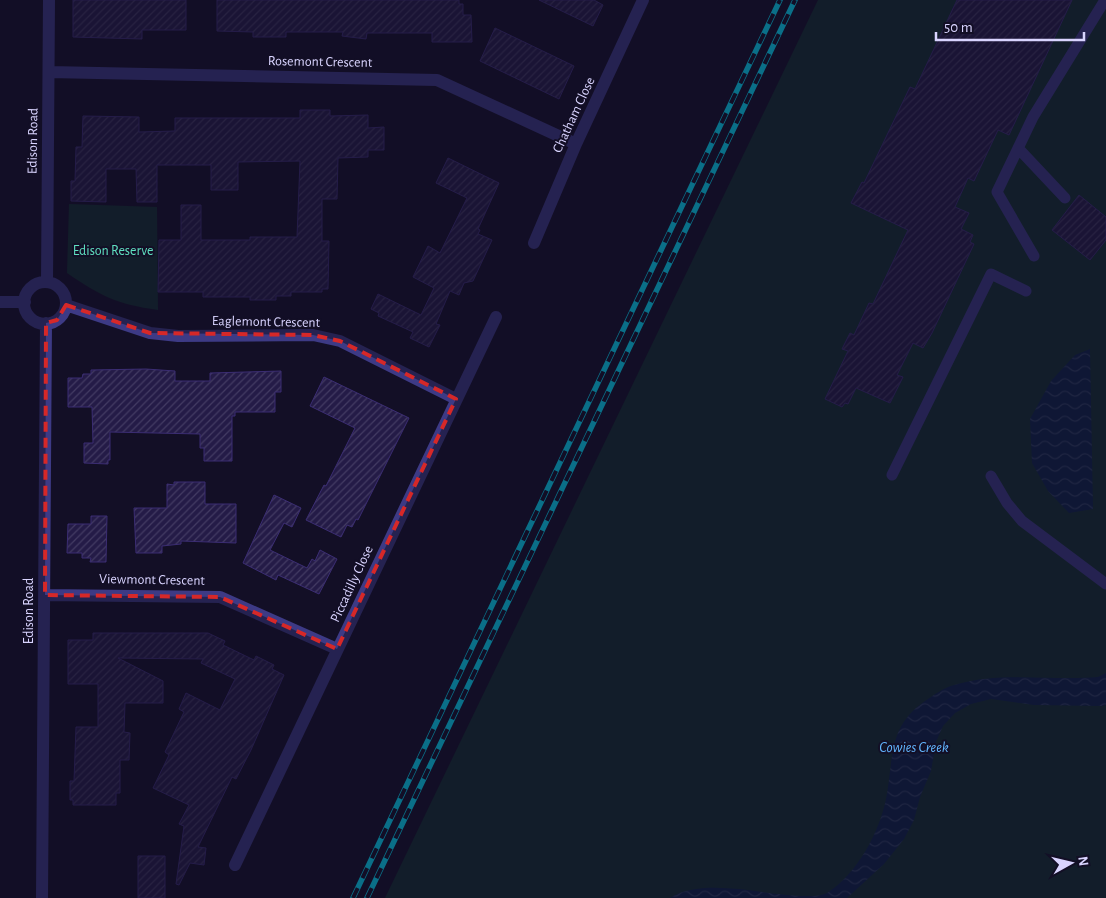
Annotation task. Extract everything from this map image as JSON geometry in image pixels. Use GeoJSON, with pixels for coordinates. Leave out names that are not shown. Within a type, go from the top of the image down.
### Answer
{"type":"FeatureCollection","features":[{"type":"Feature","properties":{"kind":"street","name":"Edison Road"},"geometry":{"type":"LineString","coordinates":[[48,282],[49,0]]}},
{"type":"Feature","properties":{"kind":"street","name":"Chatham Close"},"geometry":{"type":"LineString","coordinates":[[534,243],[576,144],[643,0]]}},
{"type":"Feature","properties":{"kind":"street","name":"Rosemont Crescent"},"geometry":{"type":"LineString","coordinates":[[49,72],[437,80],[576,144]]}},
{"type":"Feature","properties":{"kind":"street"},"geometry":{"type":"LineString","coordinates":[[41,282],[48,282],[59,287],[66,298],[66,305],[57,320],[46,324],[39,323],[28,315],[25,302],[29,290],[41,282]]}},
{"type":"Feature","properties":{"kind":"street"},"geometry":{"type":"LineString","coordinates":[[0,302],[25,302]]}},
{"type":"Feature","properties":{"kind":"street","name":"Eaglemont Crescent"},"geometry":{"type":"LineString","coordinates":[[66,305],[150,333],[178,336],[313,335],[340,341],[456,399]]}},
{"type":"Feature","properties":{"kind":"street","name":"Piccadilly Close"},"geometry":{"type":"LineString","coordinates":[[235,865],[496,317]]}},
{"type":"Feature","properties":{"kind":"street","name":"Edison Road"},"geometry":{"type":"LineString","coordinates":[[42,898],[46,324]]}},
{"type":"Feature","properties":{"kind":"street","name":"Viewmont Crescent"},"geometry":{"type":"LineString","coordinates":[[45,595],[220,597],[337,649]]}},
{"type":"Feature","properties":{"kind":"lane"},"geometry":{"type":"LineString","coordinates":[[1034,256],[997,192],[1033,117],[1105,0]]}},
{"type":"Feature","properties":{"kind":"lane"},"geometry":{"type":"LineString","coordinates":[[1018,148],[1066,198]]}},
{"type":"Feature","properties":{"kind":"lane"},"geometry":{"type":"LineString","coordinates":[[892,475],[990,274],[1026,291]]}},
{"type":"Feature","properties":{"kind":"lane"},"geometry":{"type":"LineString","coordinates":[[991,476],[1006,503],[1022,521],[1106,584]]}},
{"type":"Feature","properties":{"kind":"highlighted area"},"geometry":{"type":"Polygon","coordinates":[[[66,305],[150,333],[313,335],[340,341],[456,399],[337,649],[220,597],[45,595],[46,323],[57,320],[66,305]]]}},
{"type":"Feature","properties":{"kind":"green space"},"geometry":{"type":"Polygon","coordinates":[[[818,0],[1106,0],[1106,898],[385,898],[818,0]]]}},
{"type":"Feature","properties":{"kind":"green space","name":"Edison Reserve"},"geometry":{"type":"Polygon","coordinates":[[[69,204],[157,207],[158,310],[131,305],[110,298],[67,273],[69,204]]]}},
{"type":"Feature","properties":{"kind":"water"},"geometry":{"type":"Polygon","coordinates":[[[1090,349],[1093,509],[1069,513],[1048,491],[1032,463],[1030,419],[1051,381],[1075,355],[1090,349]]]}},
{"type":"Feature","properties":{"kind":"water","name":"Cowies Creek"},"geometry":{"type":"Polygon","coordinates":[[[1106,673],[1106,705],[1034,705],[991,699],[971,704],[955,713],[943,726],[936,742],[931,771],[920,797],[914,820],[904,839],[884,864],[847,898],[670,898],[684,892],[716,888],[801,896],[818,896],[827,893],[848,875],[872,839],[883,812],[894,745],[898,733],[913,711],[925,701],[954,685],[989,678],[1080,678],[1098,677],[1106,673]]]}},
{"type":"Feature","properties":{"kind":"building"},"geometry":{"type":"Polygon","coordinates":[[[73,0],[186,0],[186,30],[142,30],[142,39],[73,37],[73,0]]]}},
{"type":"Feature","properties":{"kind":"building"},"geometry":{"type":"Polygon","coordinates":[[[217,0],[459,0],[459,4],[463,4],[463,15],[471,15],[472,42],[432,42],[432,33],[367,33],[366,39],[342,36],[343,32],[286,32],[286,37],[253,37],[253,32],[217,31],[217,0]]]}},
{"type":"Feature","properties":{"kind":"building"},"geometry":{"type":"Polygon","coordinates":[[[539,0],[594,0],[603,5],[593,26],[539,0]]]}},
{"type":"Feature","properties":{"kind":"building"},"geometry":{"type":"Polygon","coordinates":[[[957,0],[1072,0],[1009,135],[998,130],[974,181],[968,178],[955,207],[969,213],[961,229],[973,235],[970,242],[974,244],[932,333],[923,348],[913,343],[897,375],[903,377],[890,403],[856,388],[848,404],[845,403],[842,407],[825,399],[848,351],[842,349],[850,333],[854,335],[869,303],[873,304],[908,230],[851,203],[862,182],[864,183],[910,87],[915,89],[957,0]]]}},
{"type":"Feature","properties":{"kind":"building"},"geometry":{"type":"Polygon","coordinates":[[[495,28],[574,66],[559,99],[480,61],[495,28]]]}},
{"type":"Feature","properties":{"kind":"building"},"geometry":{"type":"Polygon","coordinates":[[[300,110],[330,110],[330,116],[368,115],[368,128],[384,127],[384,150],[368,150],[368,157],[338,158],[337,199],[322,199],[322,241],[329,241],[328,289],[322,289],[322,292],[291,292],[291,296],[276,296],[276,300],[250,300],[250,297],[203,297],[203,292],[158,292],[159,240],[181,240],[181,205],[201,205],[201,240],[250,240],[250,237],[297,237],[300,161],[238,162],[238,190],[211,190],[211,165],[157,165],[157,202],[137,202],[136,169],[106,169],[106,202],[71,201],[71,181],[75,181],[76,147],[82,147],[83,116],[139,117],[139,132],[175,131],[175,118],[300,118],[300,110]]]}},
{"type":"Feature","properties":{"kind":"building"},"geometry":{"type":"Polygon","coordinates":[[[448,158],[499,183],[478,229],[480,230],[478,234],[492,240],[473,281],[464,283],[459,295],[450,291],[436,324],[440,325],[429,347],[410,338],[413,332],[378,316],[379,313],[371,309],[378,294],[421,315],[434,288],[413,277],[428,246],[440,253],[467,198],[436,183],[448,158]]]}},
{"type":"Feature","properties":{"kind":"building"},"geometry":{"type":"Polygon","coordinates":[[[1079,195],[1106,217],[1106,240],[1090,260],[1052,230],[1079,195]]]}},
{"type":"Feature","properties":{"kind":"building"},"geometry":{"type":"Polygon","coordinates":[[[146,369],[175,371],[175,381],[210,381],[210,373],[281,371],[281,392],[275,392],[275,412],[235,412],[235,416],[232,416],[232,461],[204,461],[204,448],[200,448],[200,434],[110,432],[110,460],[108,460],[108,464],[84,463],[84,443],[93,443],[92,407],[68,407],[68,378],[82,378],[83,374],[91,374],[91,370],[146,369]]]}},
{"type":"Feature","properties":{"kind":"building"},"geometry":{"type":"Polygon","coordinates":[[[324,377],[409,418],[358,520],[356,519],[352,527],[347,525],[341,537],[306,520],[324,485],[326,486],[355,428],[310,406],[324,377]]]}},
{"type":"Feature","properties":{"kind":"building"},"geometry":{"type":"Polygon","coordinates":[[[174,482],[205,482],[205,504],[236,504],[236,543],[181,541],[181,544],[162,546],[162,553],[136,553],[134,508],[167,508],[167,484],[174,485],[174,482]]]}},
{"type":"Feature","properties":{"kind":"building"},"geometry":{"type":"Polygon","coordinates":[[[274,495],[301,508],[292,527],[284,523],[270,550],[307,568],[312,559],[315,561],[320,550],[337,559],[319,594],[278,575],[276,580],[243,563],[274,495]]]}},
{"type":"Feature","properties":{"kind":"building"},"geometry":{"type":"Polygon","coordinates":[[[91,516],[107,516],[106,562],[90,562],[91,558],[82,558],[82,553],[67,553],[68,524],[91,524],[91,516]]]}},
{"type":"Feature","properties":{"kind":"building"},"geometry":{"type":"Polygon","coordinates":[[[93,633],[208,633],[225,641],[223,645],[254,660],[256,656],[274,665],[272,669],[284,675],[251,750],[236,779],[232,777],[198,847],[206,848],[204,865],[190,863],[179,885],[176,884],[184,826],[179,824],[189,805],[153,788],[169,755],[165,752],[184,712],[179,709],[186,693],[220,710],[235,679],[201,663],[203,659],[118,658],[163,681],[163,703],[125,703],[124,732],[130,733],[129,760],[120,760],[120,793],[116,793],[116,805],[73,805],[73,800],[70,800],[70,781],[74,781],[76,727],[98,727],[98,684],[68,684],[68,640],[93,640],[93,633]]]}},
{"type":"Feature","properties":{"kind":"building"},"geometry":{"type":"Polygon","coordinates":[[[138,856],[165,856],[165,898],[138,898],[138,856]]]}},
{"type":"Feature","properties":{"kind":"railway"},"geometry":{"type":"LineString","coordinates":[[353,898],[780,0]]}},
{"type":"Feature","properties":{"kind":"railway"},"geometry":{"type":"LineString","coordinates":[[367,898],[795,0]]}}]}
